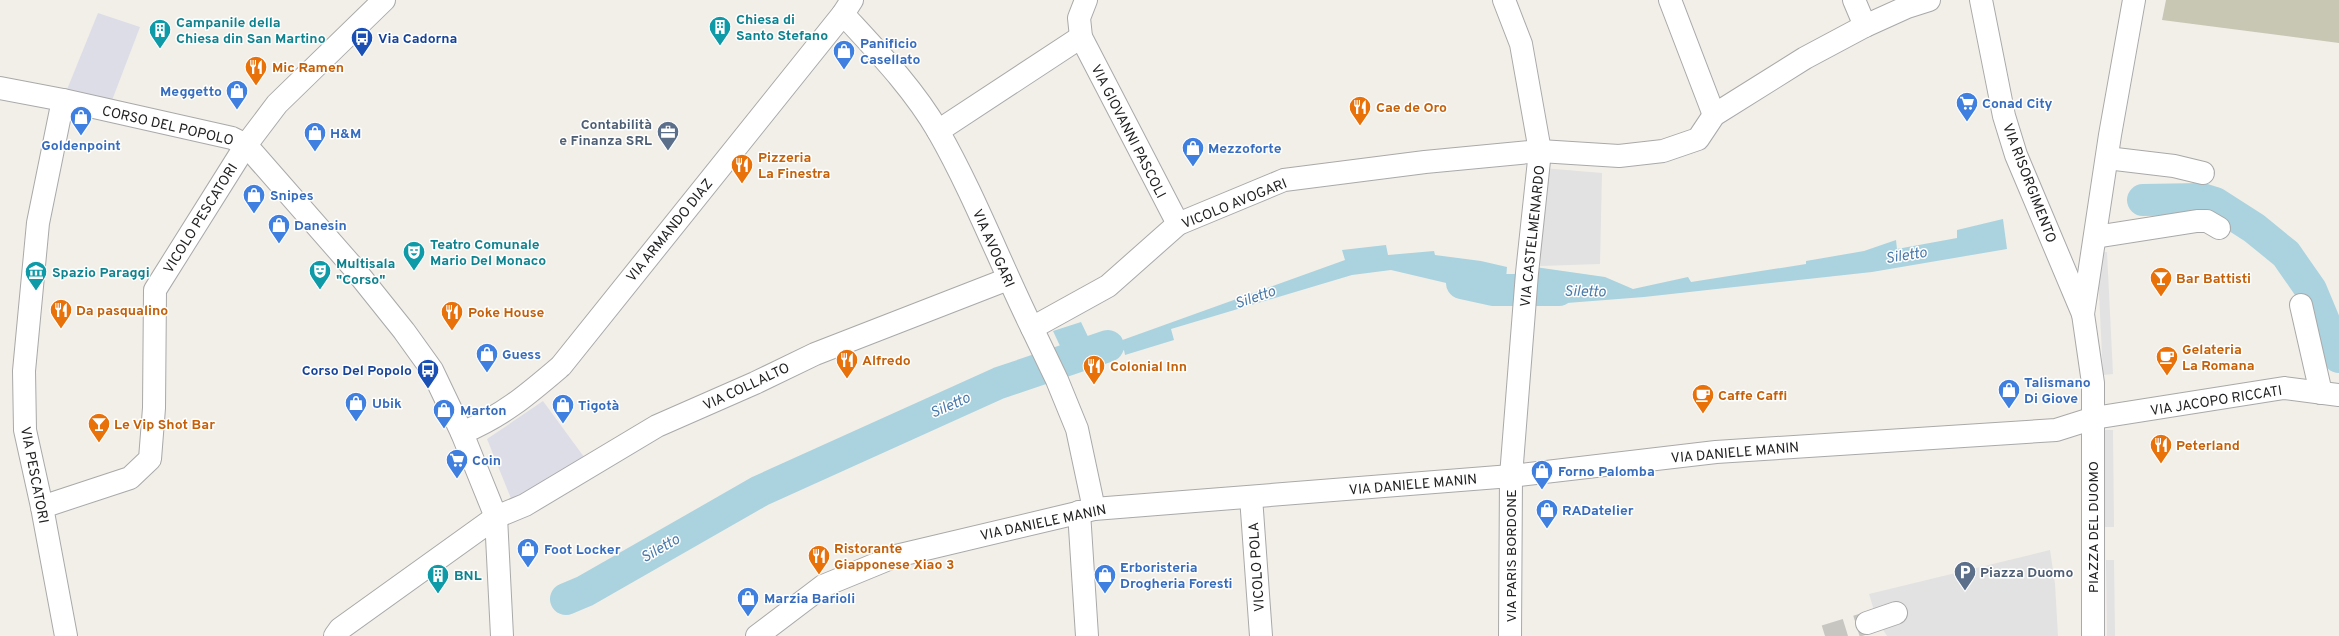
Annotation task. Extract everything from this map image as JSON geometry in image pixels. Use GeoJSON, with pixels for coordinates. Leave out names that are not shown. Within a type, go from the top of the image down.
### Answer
{"type":"FeatureCollection","features":[{"type":"Feature","properties":{"kind":"street","name":"VICOLO PESCATORI"},"geometry":{"type":"LineString","coordinates":[[42,507],[130,478],[150,459],[154,408],[155,290],[246,145],[277,104],[384,0]]}},
{"type":"Feature","properties":{"kind":"street","name":"VIA GIOVANNI PASCOLI"},"geometry":{"type":"LineString","coordinates":[[1086,0],[1079,18],[1081,37],[1178,224]]}},
{"type":"Feature","properties":{"kind":"street"},"geometry":{"type":"LineString","coordinates":[[1670,0],[1714,115],[1805,58],[1865,26],[1907,7],[1929,0]]}},
{"type":"Feature","properties":{"kind":"street"},"geometry":{"type":"LineString","coordinates":[[1854,0],[1865,26]]}},
{"type":"Feature","properties":{"kind":"street","name":"VIA RISORGIMENTO"},"geometry":{"type":"LineString","coordinates":[[1981,0],[2004,116],[2016,155],[2083,314]]}},
{"type":"Feature","properties":{"kind":"street"},"geometry":{"type":"LineString","coordinates":[[2083,314],[2106,158],[2134,0]]}},
{"type":"Feature","properties":{"kind":"street","name":"VIA CASTELMENARDO"},"geometry":{"type":"LineString","coordinates":[[1506,1],[1521,44],[1540,151],[1527,273],[1511,476]]}},
{"type":"Feature","properties":{"kind":"street","name":"VIA AVOGARI"},"geometry":{"type":"LineString","coordinates":[[848,7],[911,91],[938,131],[1058,380],[1077,429],[1086,510],[1087,636]]}},
{"type":"Feature","properties":{"kind":"street","name":"VIA ARMANDO DIAZ"},"geometry":{"type":"LineString","coordinates":[[462,432],[490,420],[522,399],[561,366],[848,7]]}},
{"type":"Feature","properties":{"kind":"street"},"geometry":{"type":"LineString","coordinates":[[938,131],[1081,37]]}},
{"type":"Feature","properties":{"kind":"street","name":"CORSO DEL POPOLO"},"geometry":{"type":"LineString","coordinates":[[0,88],[63,100],[232,138],[246,145],[352,266],[404,331],[432,370],[462,432],[496,517],[502,636]]}},
{"type":"Feature","properties":{"kind":"street","name":"VIA PESCATORI"},"geometry":{"type":"LineString","coordinates":[[63,100],[38,223],[24,371],[25,430],[42,507],[66,636]]}},
{"type":"Feature","properties":{"kind":"street","name":"VICOLO AVOGARI"},"geometry":{"type":"LineString","coordinates":[[1035,334],[1108,286],[1178,224],[1284,180],[1425,162],[1540,151],[1619,156],[1663,151],[1688,144],[1698,139],[1714,115]]}},
{"type":"Feature","properties":{"kind":"street"},"geometry":{"type":"LineString","coordinates":[[2106,158],[2174,166],[2203,173]]}},
{"type":"Feature","properties":{"kind":"street"},"geometry":{"type":"LineString","coordinates":[[2095,237],[2197,221],[2207,221],[2219,228]]}},
{"type":"Feature","properties":{"kind":"street","name":"VIA COLLALTO"},"geometry":{"type":"LineString","coordinates":[[335,636],[340,629],[496,517],[525,505],[657,426],[755,384],[815,354],[1008,279]]}},
{"type":"Feature","properties":{"kind":"street"},"geometry":{"type":"LineString","coordinates":[[2301,305],[2330,394]]}},
{"type":"Feature","properties":{"kind":"street","name":"PIAZZA DEL DUOMO"},"geometry":{"type":"LineString","coordinates":[[2083,314],[2093,383],[2093,636]]}},
{"type":"Feature","properties":{"kind":"street","name":"VIA JACOPO RICCATI"},"geometry":{"type":"LineString","coordinates":[[2094,418],[2284,388],[2330,394]]}},
{"type":"Feature","properties":{"kind":"street","name":"VIA DANIELE MANIN"},"geometry":{"type":"LineString","coordinates":[[768,634],[791,609],[822,586],[896,556],[1086,510],[1511,476],[1716,452],[2056,430],[2094,418]]}},
{"type":"Feature","properties":{"kind":"street","name":"VIA PARIS BORDONE"},"geometry":{"type":"LineString","coordinates":[[1510,636],[1511,476]]}},
{"type":"Feature","properties":{"kind":"street","name":"VICOLO POLA"},"geometry":{"type":"LineString","coordinates":[[1251,497],[1261,636]]}},
{"type":"Feature","properties":{"kind":"street"},"geometry":{"type":"LineString","coordinates":[[1867,624],[1896,613]]}},
{"type":"Feature","properties":{"kind":"shaded area"},"geometry":{"type":"Polygon","coordinates":[[[2166,0],[2339,0],[2339,43],[2162,20],[2166,0]]]}},
{"type":"Feature","properties":{"kind":"shaded area"},"geometry":{"type":"Polygon","coordinates":[[[98,13],[140,27],[111,103],[66,92],[98,13]]]}},
{"type":"Feature","properties":{"kind":"shaded area"},"geometry":{"type":"Polygon","coordinates":[[[1543,168],[1602,173],[1600,264],[1540,266],[1543,168]]]}},
{"type":"Feature","properties":{"kind":"shaded area"},"geometry":{"type":"Polygon","coordinates":[[[2107,252],[2113,374],[2103,375],[2097,253],[2107,252]]]}},
{"type":"Feature","properties":{"kind":"shaded area"},"geometry":{"type":"Polygon","coordinates":[[[543,401],[587,461],[512,501],[487,439],[543,401]]]}},
{"type":"Feature","properties":{"kind":"shaded area"},"geometry":{"type":"Polygon","coordinates":[[[2104,430],[2113,430],[2114,527],[2105,527],[2104,430]]]}},
{"type":"Feature","properties":{"kind":"shaded area","name":"Piazza Duomo"},"geometry":{"type":"Polygon","coordinates":[[[2050,550],[2055,584],[2058,636],[1887,636],[1877,620],[1869,594],[2050,550]]]}},
{"type":"Feature","properties":{"kind":"shaded area"},"geometry":{"type":"Polygon","coordinates":[[[2106,560],[2114,560],[2115,636],[2107,636],[2106,560]]]}},
{"type":"Feature","properties":{"kind":"water"},"geometry":{"type":"Polygon","coordinates":[[[2003,219],[2007,249],[1872,272],[1644,297],[1528,306],[1535,267],[1605,277],[1633,289],[1688,277],[1691,282],[1806,264],[1806,261],[1864,251],[1896,240],[1897,249],[1957,238],[1957,230],[2003,219]]]}},
{"type":"Feature","properties":{"kind":"water"},"geometry":{"type":"Polygon","coordinates":[[[1386,245],[1388,255],[1434,251],[1435,255],[1481,261],[1507,267],[1504,302],[1459,286],[1391,270],[1352,275],[1171,329],[1174,340],[1125,355],[1124,350],[1068,363],[1053,331],[1081,322],[1092,345],[1100,341],[1103,347],[1345,260],[1342,250],[1386,245]]]}},
{"type":"Feature","properties":{"kind":"waterway"},"geometry":{"type":"LineString","coordinates":[[2143,200],[2202,199],[2215,203],[2254,228],[2286,254],[2311,290],[2339,357]]}},
{"type":"Feature","properties":{"kind":"waterway","name":"Siletto"},"geometry":{"type":"LineString","coordinates":[[1462,283],[1494,290],[1559,290]]}},
{"type":"Feature","properties":{"kind":"waterway","name":"Siletto"},"geometry":{"type":"LineString","coordinates":[[566,599],[585,591],[760,491],[999,383],[1108,346]]}},
{"type":"Feature","properties":{"kind":"tunnel"},"geometry":{"type":"LineString","coordinates":[[1825,636],[1867,623]]}},
{"type":"Feature","properties":{"kind":"place","name":"Chiesa di Santo Stefano"},"geometry":{"type":"Point","coordinates":[720,46]}},
{"type":"Feature","properties":{"kind":"place","name":"Campanile della Chiesa din San Martino"},"geometry":{"type":"Point","coordinates":[160,50]}},
{"type":"Feature","properties":{"kind":"place","name":"Via Cadorna"},"geometry":{"type":"Point","coordinates":[362,58]}},
{"type":"Feature","properties":{"kind":"place","name":"Panificio Casellato"},"geometry":{"type":"Point","coordinates":[844,70]}},
{"type":"Feature","properties":{"kind":"place","name":"Mic Ramen"},"geometry":{"type":"Point","coordinates":[256,86]}},
{"type":"Feature","properties":{"kind":"place","name":"Meggetto"},"geometry":{"type":"Point","coordinates":[237,110]}},
{"type":"Feature","properties":{"kind":"place","name":"Conad City"},"geometry":{"type":"Point","coordinates":[1967,122]}},
{"type":"Feature","properties":{"kind":"place","name":"Cae de Oro"},"geometry":{"type":"Point","coordinates":[1360,126]}},
{"type":"Feature","properties":{"kind":"place","name":"Goldenpoint"},"geometry":{"type":"Point","coordinates":[81,136]}},
{"type":"Feature","properties":{"kind":"place","name":"H&M"},"geometry":{"type":"Point","coordinates":[315,152]}},
{"type":"Feature","properties":{"kind":"place","name":"Contabilità e Finanza SRL"},"geometry":{"type":"Point","coordinates":[668,152]}},
{"type":"Feature","properties":{"kind":"place","name":"Mezzoforte"},"geometry":{"type":"Point","coordinates":[1193,168]}},
{"type":"Feature","properties":{"kind":"place","name":"Pizzeria La Finestra"},"geometry":{"type":"Point","coordinates":[742,184]}},
{"type":"Feature","properties":{"kind":"place","name":"Snipes"},"geometry":{"type":"Point","coordinates":[254,214]}},
{"type":"Feature","properties":{"kind":"place","name":"Danesin"},"geometry":{"type":"Point","coordinates":[279,244]}},
{"type":"Feature","properties":{"kind":"place","name":"Teatro Comunale Mario Del Monaco"},"geometry":{"type":"Point","coordinates":[414,272]}},
{"type":"Feature","properties":{"kind":"place","name":"Multisala \"Corso\""},"geometry":{"type":"Point","coordinates":[320,290]}},
{"type":"Feature","properties":{"kind":"place","name":"Spazio Paraggi"},"geometry":{"type":"Point","coordinates":[36,292]}},
{"type":"Feature","properties":{"kind":"place","name":"Bar Battisti"},"geometry":{"type":"Point","coordinates":[2161,298]}},
{"type":"Feature","properties":{"kind":"place","name":"Da pasqualino"},"geometry":{"type":"Point","coordinates":[61,330]}},
{"type":"Feature","properties":{"kind":"place","name":"Poke House"},"geometry":{"type":"Point","coordinates":[452,332]}},
{"type":"Feature","properties":{"kind":"place","name":"Guess"},"geometry":{"type":"Point","coordinates":[487,374]}},
{"type":"Feature","properties":{"kind":"place","name":"Gelateria La Romana"},"geometry":{"type":"Point","coordinates":[2167,376]}},
{"type":"Feature","properties":{"kind":"place","name":"Alfredo"},"geometry":{"type":"Point","coordinates":[847,380]}},
{"type":"Feature","properties":{"kind":"place","name":"Colonial Inn"},"geometry":{"type":"Point","coordinates":[1094,386]}},
{"type":"Feature","properties":{"kind":"place","name":"Corso Del Popolo"},"geometry":{"type":"Point","coordinates":[428,390]}},
{"type":"Feature","properties":{"kind":"place","name":"Talismano Di Giove"},"geometry":{"type":"Point","coordinates":[2009,410]}},
{"type":"Feature","properties":{"kind":"place","name":"Caffe Caffi"},"geometry":{"type":"Point","coordinates":[1703,414]}},
{"type":"Feature","properties":{"kind":"place","name":"Ubik"},"geometry":{"type":"Point","coordinates":[356,422]}},
{"type":"Feature","properties":{"kind":"place","name":"Tigotà"},"geometry":{"type":"Point","coordinates":[563,424]}},
{"type":"Feature","properties":{"kind":"place","name":"Marton"},"geometry":{"type":"Point","coordinates":[444,430]}},
{"type":"Feature","properties":{"kind":"place","name":"Le Vip Shot Bar"},"geometry":{"type":"Point","coordinates":[99,444]}},
{"type":"Feature","properties":{"kind":"place","name":"Peterland"},"geometry":{"type":"Point","coordinates":[2161,464]}},
{"type":"Feature","properties":{"kind":"place","name":"Coin"},"geometry":{"type":"Point","coordinates":[457,480]}},
{"type":"Feature","properties":{"kind":"place","name":"Forno Palomba"},"geometry":{"type":"Point","coordinates":[1542,490]}},
{"type":"Feature","properties":{"kind":"place","name":"RADatelier"},"geometry":{"type":"Point","coordinates":[1547,530]}},
{"type":"Feature","properties":{"kind":"place","name":"Foot Locker"},"geometry":{"type":"Point","coordinates":[528,568]}},
{"type":"Feature","properties":{"kind":"place","name":"Ristorante Giapponese Xiao 3"},"geometry":{"type":"Point","coordinates":[819,576]}},
{"type":"Feature","properties":{"kind":"place","name":"Piazza Duomo"},"geometry":{"type":"Point","coordinates":[1965,592]}},
{"type":"Feature","properties":{"kind":"place","name":"BNL"},"geometry":{"type":"Point","coordinates":[438,594]}},
{"type":"Feature","properties":{"kind":"place","name":"Erboristeria Drogheria Foresti"},"geometry":{"type":"Point","coordinates":[1105,594]}},
{"type":"Feature","properties":{"kind":"place","name":"Marzia Barioli"},"geometry":{"type":"Point","coordinates":[748,618]}}]}
